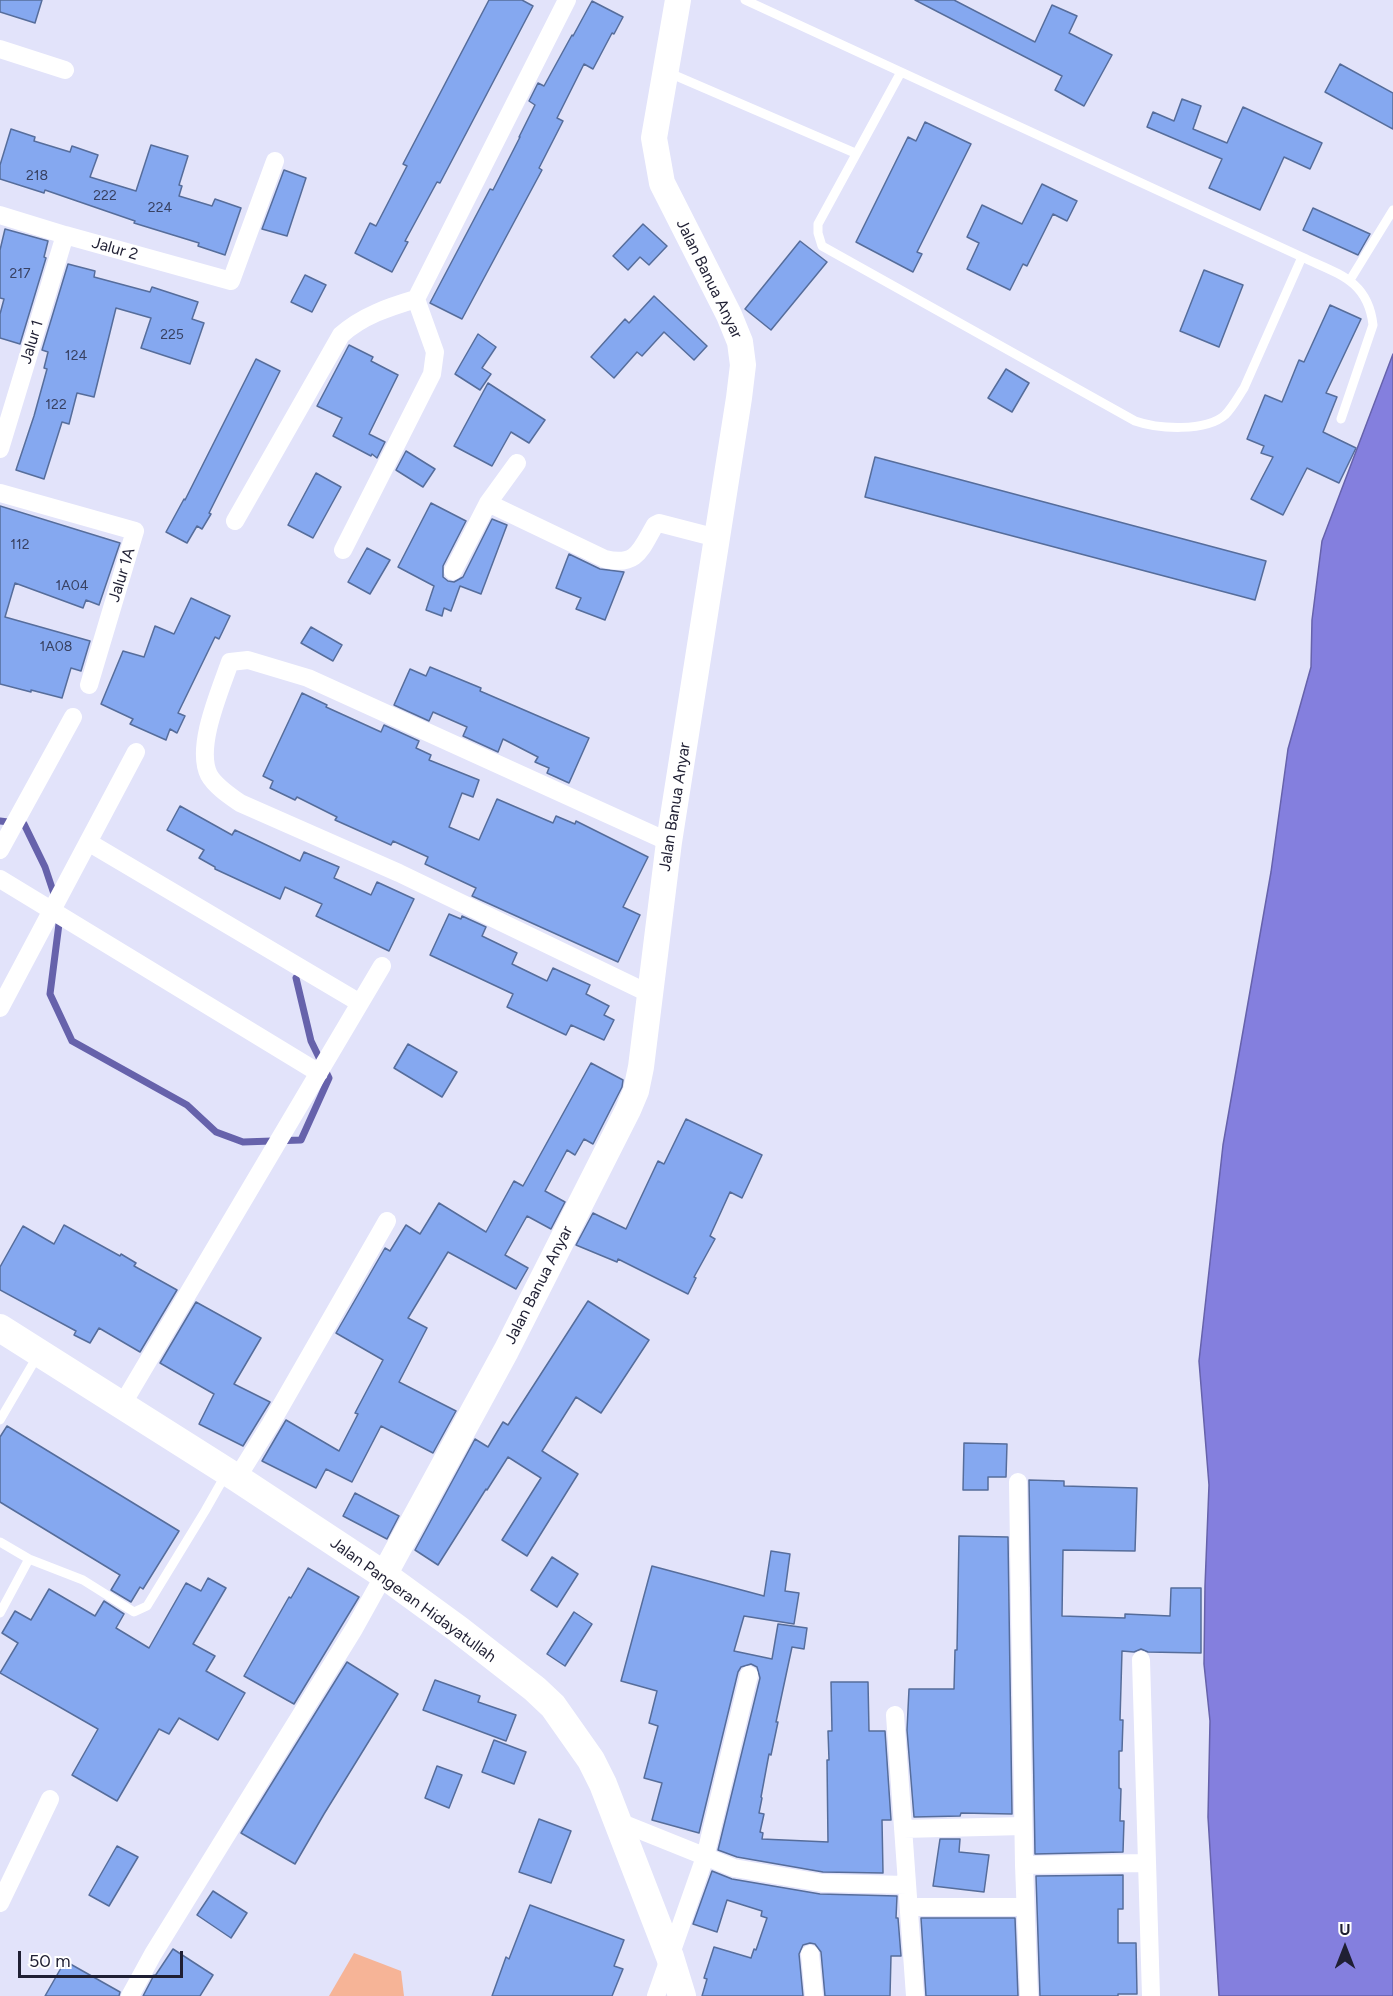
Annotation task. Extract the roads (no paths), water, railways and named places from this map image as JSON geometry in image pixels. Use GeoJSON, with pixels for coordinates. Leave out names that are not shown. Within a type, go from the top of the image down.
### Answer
{"type":"FeatureCollection","features":[{"type":"Feature","properties":{"kind":"main road","name":"Jalan Pangeran Hidayatullah"},"geometry":{"type":"LineString","coordinates":[[0,1328],[122,1404],[384,1575],[467,1636],[535,1689],[553,1706],[591,1760],[670,1958],[682,1996]]}},
{"type":"Feature","properties":{"kind":"street"},"geometry":{"type":"LineString","coordinates":[[235,521],[341,335],[352,325],[366,318],[416,299],[567,0]]}},
{"type":"Feature","properties":{"kind":"street","name":"Jalan Banua Anyar"},"geometry":{"type":"LineString","coordinates":[[384,1575],[506,1352],[636,1091],[669,842],[743,365],[740,342],[729,315],[662,183],[654,138],[678,0]]}},
{"type":"Feature","properties":{"kind":"street"},"geometry":{"type":"LineString","coordinates":[[0,49],[65,70]]}},
{"type":"Feature","properties":{"kind":"street","name":"Jalur 2"},"geometry":{"type":"LineString","coordinates":[[0,214],[65,235],[231,281],[275,161]]}},
{"type":"Feature","properties":{"kind":"street","name":"Jalur 1"},"geometry":{"type":"LineString","coordinates":[[0,449],[65,235]]}},
{"type":"Feature","properties":{"kind":"street"},"geometry":{"type":"LineString","coordinates":[[343,550],[432,374],[435,352],[416,299]]}},
{"type":"Feature","properties":{"kind":"street"},"geometry":{"type":"LineString","coordinates":[[453,571],[488,503],[517,463]]}},
{"type":"Feature","properties":{"kind":"street","name":"Jalur 1A"},"geometry":{"type":"LineString","coordinates":[[0,493],[135,531],[89,685]]}},
{"type":"Feature","properties":{"kind":"street"},"geometry":{"type":"LineString","coordinates":[[488,503],[605,559],[617,562],[634,558],[655,525],[659,523],[717,538]]}},
{"type":"Feature","properties":{"kind":"street"},"geometry":{"type":"LineString","coordinates":[[650,994],[399,873],[240,802],[209,776],[204,760],[205,740],[230,663],[248,660],[308,678],[669,842]]}},
{"type":"Feature","properties":{"kind":"street"},"geometry":{"type":"LineString","coordinates":[[0,850],[73,717]]}},
{"type":"Feature","properties":{"kind":"street"},"geometry":{"type":"LineString","coordinates":[[0,1008],[135,752]]}},
{"type":"Feature","properties":{"kind":"street"},"geometry":{"type":"LineString","coordinates":[[88,842],[360,1003]]}},
{"type":"Feature","properties":{"kind":"street"},"geometry":{"type":"LineString","coordinates":[[0,879],[319,1073]]}},
{"type":"Feature","properties":{"kind":"street"},"geometry":{"type":"LineString","coordinates":[[122,1404],[382,966]]}},
{"type":"Feature","properties":{"kind":"street"},"geometry":{"type":"LineString","coordinates":[[232,1475],[270,1425],[387,1221]]}},
{"type":"Feature","properties":{"kind":"street"},"geometry":{"type":"LineString","coordinates":[[1018,1482],[1023,1865],[1029,1996]]}},
{"type":"Feature","properties":{"kind":"street"},"geometry":{"type":"LineString","coordinates":[[130,1996],[153,1954],[354,1629],[384,1575]]}},
{"type":"Feature","properties":{"kind":"street"},"geometry":{"type":"LineString","coordinates":[[1141,1660],[1151,1996]]}},
{"type":"Feature","properties":{"kind":"street"},"geometry":{"type":"LineString","coordinates":[[656,1996],[705,1857],[749,1675]]}},
{"type":"Feature","properties":{"kind":"street"},"geometry":{"type":"LineString","coordinates":[[895,1715],[915,1996]]}},
{"type":"Feature","properties":{"kind":"street"},"geometry":{"type":"LineString","coordinates":[[0,1903],[50,1800]]}},
{"type":"Feature","properties":{"kind":"street"},"geometry":{"type":"LineString","coordinates":[[617,1821],[734,1868],[822,1882],[907,1885]]}},
{"type":"Feature","properties":{"kind":"street"},"geometry":{"type":"LineString","coordinates":[[903,1829],[1023,1826]]}},
{"type":"Feature","properties":{"kind":"street"},"geometry":{"type":"LineString","coordinates":[[1023,1865],[1147,1863]]}},
{"type":"Feature","properties":{"kind":"street"},"geometry":{"type":"LineString","coordinates":[[909,1907],[1025,1907]]}},
{"type":"Feature","properties":{"kind":"street"},"geometry":{"type":"LineString","coordinates":[[810,1954],[814,1996]]}},
{"type":"Feature","properties":{"kind":"lane"},"geometry":{"type":"LineString","coordinates":[[745,0],[1350,280],[1368,300],[1373,325],[1341,418]]}},
{"type":"Feature","properties":{"kind":"lane"},"geometry":{"type":"LineString","coordinates":[[665,72],[855,153]]}},
{"type":"Feature","properties":{"kind":"lane"},"geometry":{"type":"LineString","coordinates":[[901,72],[818,224],[822,246],[1116,411],[1144,424],[1168,427],[1199,426],[1216,421],[1225,415],[1244,388],[1302,257]]}},
{"type":"Feature","properties":{"kind":"lane"},"geometry":{"type":"LineString","coordinates":[[1350,280],[1393,210]]}},
{"type":"Feature","properties":{"kind":"lane"},"geometry":{"type":"LineString","coordinates":[[0,1420],[40,1352]]}},
{"type":"Feature","properties":{"kind":"lane"},"geometry":{"type":"LineString","coordinates":[[0,1542],[29,1559],[83,1580],[134,1612],[147,1606],[205,1511],[232,1475]]}},
{"type":"Feature","properties":{"kind":"lane"},"geometry":{"type":"LineString","coordinates":[[0,1613],[29,1559]]}},
{"type":"Feature","properties":{"kind":"waterway"},"geometry":{"type":"LineString","coordinates":[[0,821],[24,824],[45,867],[55,897]]}},
{"type":"Feature","properties":{"kind":"waterway"},"geometry":{"type":"LineString","coordinates":[[60,916],[50,994],[72,1041],[187,1105],[216,1132],[243,1142],[301,1140],[329,1078],[311,1041],[296,978]]}}]}
